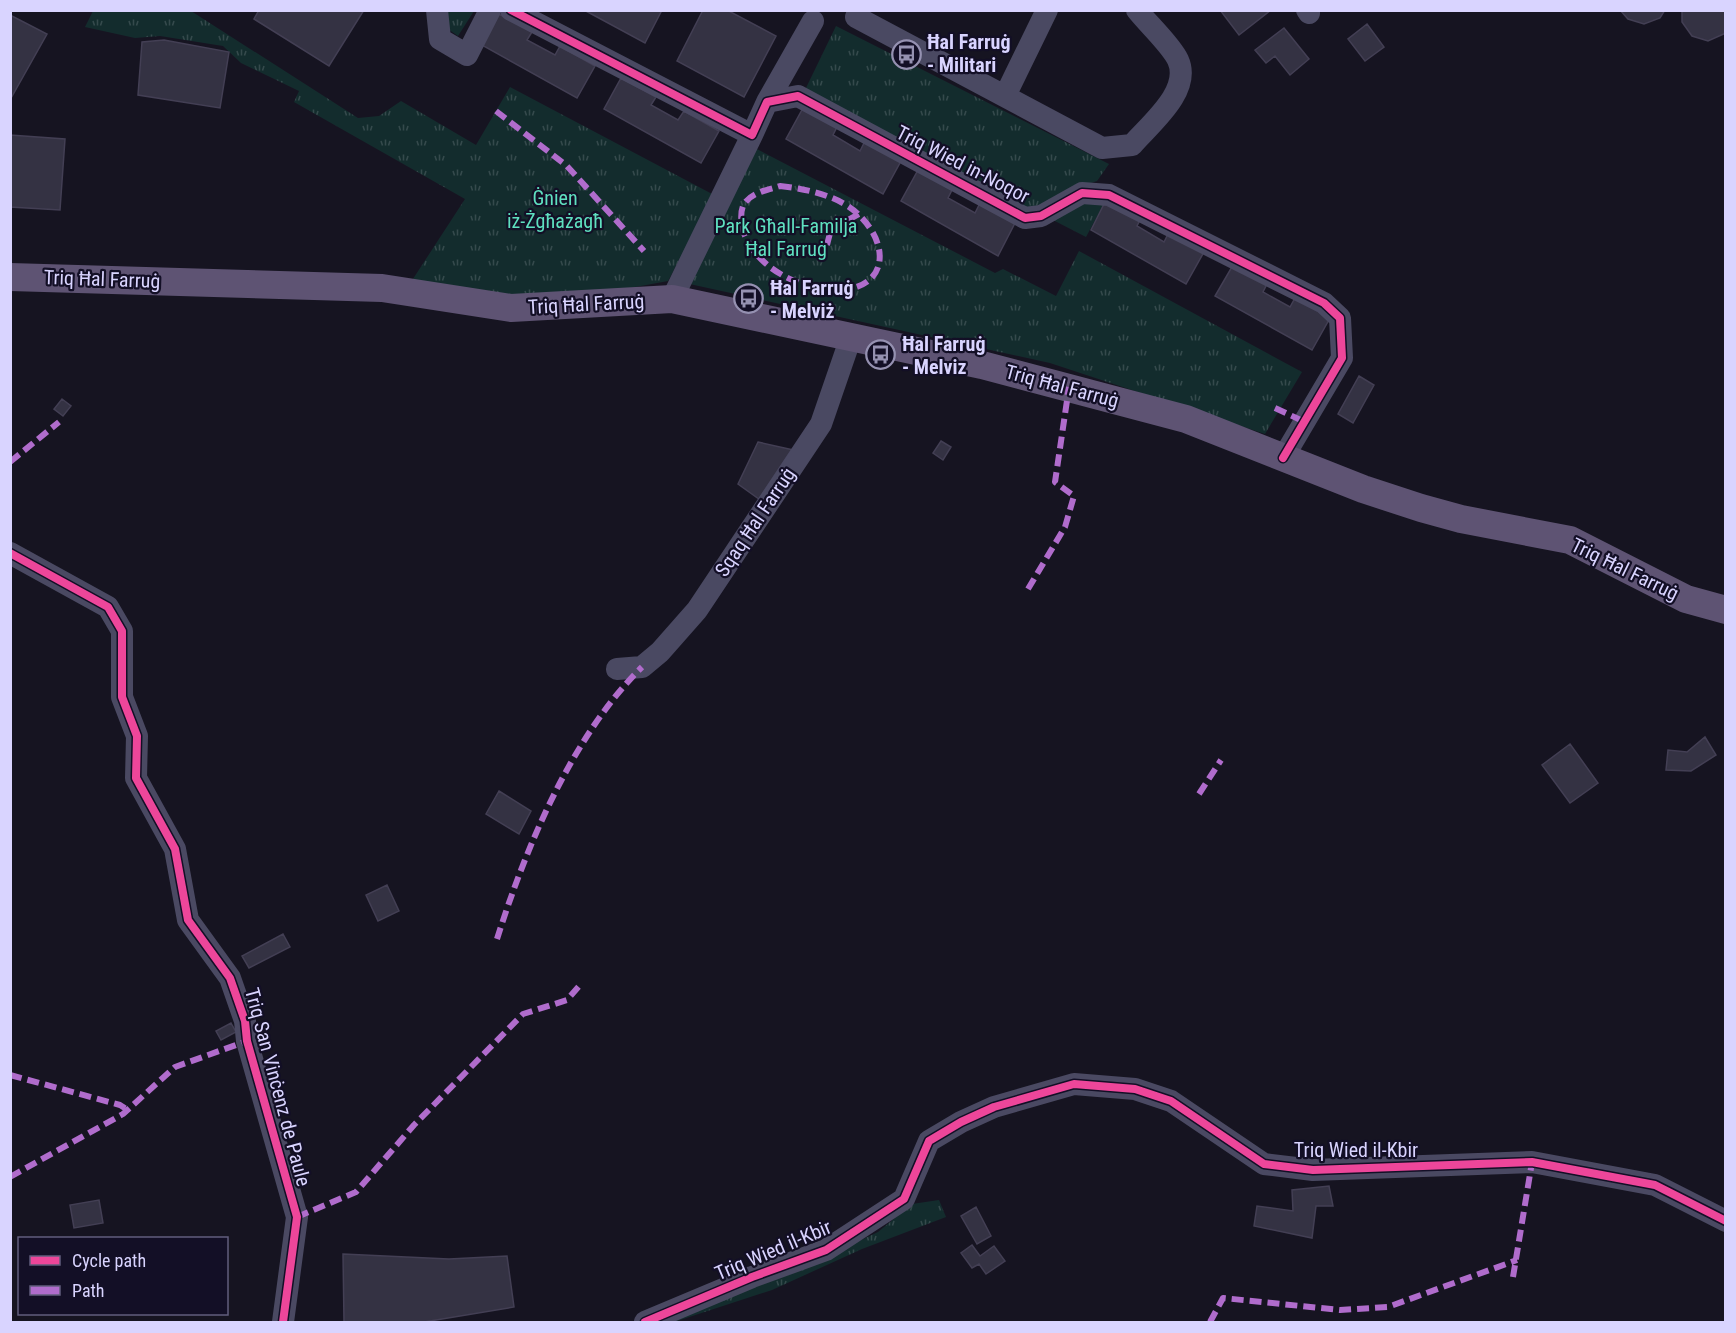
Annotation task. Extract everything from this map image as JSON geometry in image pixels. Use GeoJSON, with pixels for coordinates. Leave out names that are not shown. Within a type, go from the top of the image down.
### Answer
{"type":"FeatureCollection","features":[{"type":"Feature","properties":{"kind":"main road","name":"Triq Ħal Farruġ"},"geometry":{"type":"LineString","coordinates":[[10,277],[382,288],[511,308],[672,299],[982,365],[1186,419],[1421,508],[1570,540],[1686,599],[1725,610]]}},
{"type":"Feature","properties":{"kind":"street"},"geometry":{"type":"LineString","coordinates":[[437,10],[440,39],[466,56],[490,10]]}},
{"type":"Feature","properties":{"kind":"street"},"geometry":{"type":"LineString","coordinates":[[511,10],[752,135]]}},
{"type":"Feature","properties":{"kind":"street"},"geometry":{"type":"LineString","coordinates":[[1005,96],[1047,10]]}},
{"type":"Feature","properties":{"kind":"street"},"geometry":{"type":"LineString","coordinates":[[857,14],[1102,148],[1132,145],[1176,94],[1181,75],[1178,60],[1137,10]]}},
{"type":"Feature","properties":{"kind":"street"},"geometry":{"type":"LineString","coordinates":[[672,299],[767,102],[813,21]]}},
{"type":"Feature","properties":{"kind":"street","name":"Triq Wied in-Noqor"},"geometry":{"type":"LineString","coordinates":[[767,102],[798,96],[1025,218],[1041,216],[1082,193],[1109,195],[1324,303],[1340,318],[1342,358],[1284,458]]}},
{"type":"Feature","properties":{"kind":"street","name":"Sqaq Ħal Farruġ"},"geometry":{"type":"LineString","coordinates":[[617,669],[642,667],[660,652],[697,610],[821,424],[851,337]]}},
{"type":"Feature","properties":{"kind":"street","name":"Triq San Vinċenz de Paule"},"geometry":{"type":"LineString","coordinates":[[10,553],[108,607],[122,631],[122,697],[137,736],[136,778],[176,849],[188,921],[230,978],[245,1021],[247,1041],[297,1217],[283,1323]]}},
{"type":"Feature","properties":{"kind":"street","name":"Triq Wied il-Kbir"},"geometry":{"type":"LineString","coordinates":[[645,1323],[752,1277],[826,1250],[904,1199],[929,1140],[994,1107],[1074,1084],[1135,1089],[1171,1101],[1264,1164],[1313,1170],[1532,1162],[1655,1185],[1725,1221]]}},
{"type":"Feature","properties":{"kind":"green space","name":"Ġnien iż-Żgħażagħ"},"geometry":{"type":"Polygon","coordinates":[[[93,11],[191,11],[358,118],[379,116],[401,101],[476,145],[510,87],[714,195],[668,281],[586,296],[501,298],[411,282],[465,199],[294,102],[299,91],[241,63],[223,46],[160,36],[135,38],[85,27],[93,11]]]}},
{"type":"Feature","properties":{"kind":"green space"},"geometry":{"type":"Polygon","coordinates":[[[440,11],[474,11],[458,36],[441,24],[440,11]]]}},
{"type":"Feature","properties":{"kind":"green space"},"geometry":{"type":"Polygon","coordinates":[[[836,26],[1109,164],[1097,181],[1064,192],[1042,207],[1027,209],[805,90],[836,26]]]}},
{"type":"Feature","properties":{"kind":"green space","name":"Park Għall-Familja Ħal Farruġ"},"geometry":{"type":"Polygon","coordinates":[[[755,148],[995,273],[1003,269],[1056,296],[1079,251],[1302,372],[1265,434],[1050,363],[685,283],[755,148]]]}},
{"type":"Feature","properties":{"kind":"green space"},"geometry":{"type":"Polygon","coordinates":[[[1106,200],[1086,237],[1051,219],[1074,202],[1106,200]]]}},
{"type":"Feature","properties":{"kind":"green space"},"geometry":{"type":"Polygon","coordinates":[[[939,1200],[946,1217],[862,1249],[772,1290],[674,1322],[650,1322],[788,1275],[878,1232],[912,1204],[939,1200]]]}},
{"type":"Feature","properties":{"kind":"building"},"geometry":{"type":"Polygon","coordinates":[[[259,10],[364,10],[329,66],[254,19],[259,10]]]}},
{"type":"Feature","properties":{"kind":"building"},"geometry":{"type":"Polygon","coordinates":[[[584,10],[662,10],[645,43],[584,10]]]}},
{"type":"Feature","properties":{"kind":"building"},"geometry":{"type":"Polygon","coordinates":[[[703,10],[727,10],[776,36],[744,97],[677,61],[703,10]]]}},
{"type":"Feature","properties":{"kind":"building"},"geometry":{"type":"Polygon","coordinates":[[[1220,10],[1271,10],[1239,35],[1220,10]]]}},
{"type":"Feature","properties":{"kind":"building"},"geometry":{"type":"Polygon","coordinates":[[[1620,10],[1665,10],[1660,18],[1644,24],[1628,19],[1620,10]]]}},
{"type":"Feature","properties":{"kind":"building"},"geometry":{"type":"Polygon","coordinates":[[[1682,10],[1726,10],[1726,33],[1708,41],[1692,36],[1682,22],[1682,10]]]}},
{"type":"Feature","properties":{"kind":"building"},"geometry":{"type":"Polygon","coordinates":[[[497,13],[532,32],[527,40],[555,55],[560,46],[595,66],[577,98],[480,44],[497,13]]]}},
{"type":"Feature","properties":{"kind":"building"},"geometry":{"type":"Polygon","coordinates":[[[10,15],[47,34],[10,100],[10,15]]]}},
{"type":"Feature","properties":{"kind":"building"},"geometry":{"type":"Polygon","coordinates":[[[1367,24],[1384,47],[1365,61],[1348,39],[1367,24]]]}},
{"type":"Feature","properties":{"kind":"building"},"geometry":{"type":"Polygon","coordinates":[[[1284,28],[1309,59],[1290,75],[1275,56],[1266,63],[1255,50],[1284,28]]]}},
{"type":"Feature","properties":{"kind":"building"},"geometry":{"type":"Polygon","coordinates":[[[164,40],[229,52],[220,108],[138,95],[142,42],[164,40]]]}},
{"type":"Feature","properties":{"kind":"building"},"geometry":{"type":"Polygon","coordinates":[[[621,78],[656,97],[651,105],[678,120],[684,111],[719,131],[701,163],[604,109],[621,78]]]}},
{"type":"Feature","properties":{"kind":"building"},"geometry":{"type":"Polygon","coordinates":[[[803,108],[837,127],[833,135],[860,151],[865,141],[901,161],[883,194],[786,139],[803,108]]]}},
{"type":"Feature","properties":{"kind":"building"},"geometry":{"type":"Polygon","coordinates":[[[10,135],[65,139],[60,210],[10,207],[10,135]]]}},
{"type":"Feature","properties":{"kind":"building"},"geometry":{"type":"Polygon","coordinates":[[[918,170],[952,190],[948,198],[975,213],[980,203],[1015,223],[998,256],[901,201],[918,170]]]}},
{"type":"Feature","properties":{"kind":"building"},"geometry":{"type":"Polygon","coordinates":[[[1106,200],[1141,218],[1137,226],[1164,242],[1169,232],[1204,252],[1186,284],[1091,230],[1106,200]]]}},
{"type":"Feature","properties":{"kind":"building"},"geometry":{"type":"Polygon","coordinates":[[[1233,265],[1267,284],[1263,292],[1290,307],[1295,298],[1330,318],[1312,350],[1215,296],[1233,265]]]}},
{"type":"Feature","properties":{"kind":"building"},"geometry":{"type":"Polygon","coordinates":[[[1359,376],[1374,385],[1353,423],[1338,414],[1359,376]]]}},
{"type":"Feature","properties":{"kind":"building"},"geometry":{"type":"Polygon","coordinates":[[[62,399],[71,406],[63,416],[54,409],[62,399]]]}},
{"type":"Feature","properties":{"kind":"building"},"geometry":{"type":"Polygon","coordinates":[[[941,441],[951,447],[943,460],[933,453],[941,441]]]}},
{"type":"Feature","properties":{"kind":"building"},"geometry":{"type":"Polygon","coordinates":[[[758,442],[798,451],[763,502],[738,484],[758,442]]]}},
{"type":"Feature","properties":{"kind":"building"},"geometry":{"type":"Polygon","coordinates":[[[1705,737],[1716,755],[1691,771],[1666,770],[1668,750],[1687,752],[1705,737]]]}},
{"type":"Feature","properties":{"kind":"building"},"geometry":{"type":"Polygon","coordinates":[[[1570,744],[1598,783],[1570,803],[1542,765],[1570,744]]]}},
{"type":"Feature","properties":{"kind":"building"},"geometry":{"type":"Polygon","coordinates":[[[499,791],[531,811],[519,834],[486,814],[499,791]]]}},
{"type":"Feature","properties":{"kind":"building"},"geometry":{"type":"Polygon","coordinates":[[[387,885],[399,911],[378,921],[366,895],[387,885]]]}},
{"type":"Feature","properties":{"kind":"building"},"geometry":{"type":"Polygon","coordinates":[[[283,934],[290,947],[249,968],[242,956],[283,934]]]}},
{"type":"Feature","properties":{"kind":"building"},"geometry":{"type":"Polygon","coordinates":[[[231,1023],[236,1032],[221,1040],[216,1031],[231,1023]]]}},
{"type":"Feature","properties":{"kind":"building"},"geometry":{"type":"Polygon","coordinates":[[[1329,1186],[1333,1206],[1316,1206],[1312,1238],[1254,1226],[1257,1206],[1293,1211],[1292,1190],[1329,1186]]]}},
{"type":"Feature","properties":{"kind":"building"},"geometry":{"type":"Polygon","coordinates":[[[99,1200],[103,1223],[74,1228],[70,1205],[99,1200]]]}},
{"type":"Feature","properties":{"kind":"building"},"geometry":{"type":"Polygon","coordinates":[[[976,1207],[991,1236],[977,1244],[961,1216],[976,1207]]]}},
{"type":"Feature","properties":{"kind":"building"},"geometry":{"type":"Polygon","coordinates":[[[972,1245],[980,1256],[994,1246],[1005,1261],[986,1274],[979,1264],[972,1268],[961,1253],[972,1245]]]}},
{"type":"Feature","properties":{"kind":"building"},"geometry":{"type":"Polygon","coordinates":[[[343,1254],[449,1259],[507,1256],[514,1307],[424,1322],[344,1322],[343,1254]]]}},
{"type":"Feature","properties":{"kind":"marked path"},"geometry":{"type":"LineString","coordinates":[[496,111],[567,166],[644,251]]}},
{"type":"Feature","properties":{"kind":"marked path"},"geometry":{"type":"LineString","coordinates":[[780,186],[801,189],[833,199],[843,203],[860,216],[877,240],[880,253],[879,264],[874,274],[866,282],[854,288],[837,290],[808,286],[780,274],[757,255],[743,230],[742,210],[751,197],[780,186]]}},
{"type":"Feature","properties":{"kind":"marked path"},"geometry":{"type":"LineString","coordinates":[[827,245],[831,229],[859,214]]}},
{"type":"Feature","properties":{"kind":"marked path"},"geometry":{"type":"LineString","coordinates":[[1028,589],[1065,527],[1074,496],[1055,482],[1069,387]]}},
{"type":"Feature","properties":{"kind":"marked path"},"geometry":{"type":"LineString","coordinates":[[1275,408],[1305,422]]}},
{"type":"Feature","properties":{"kind":"marked path"},"geometry":{"type":"LineString","coordinates":[[10,462],[59,422]]}},
{"type":"Feature","properties":{"kind":"marked path"},"geometry":{"type":"LineString","coordinates":[[497,939],[522,867],[554,794],[594,726],[642,667]]}},
{"type":"Feature","properties":{"kind":"marked path"},"geometry":{"type":"LineString","coordinates":[[1199,794],[1221,760]]}},
{"type":"Feature","properties":{"kind":"marked path"},"geometry":{"type":"LineString","coordinates":[[297,1217],[356,1192],[414,1125],[523,1014],[567,1000],[580,985]]}},
{"type":"Feature","properties":{"kind":"marked path"},"geometry":{"type":"LineString","coordinates":[[10,1177],[123,1114],[175,1067],[247,1041]]}},
{"type":"Feature","properties":{"kind":"marked path"},"geometry":{"type":"LineString","coordinates":[[10,1075],[120,1105],[128,1110]]}},
{"type":"Feature","properties":{"kind":"marked path"},"geometry":{"type":"LineString","coordinates":[[1513,1277],[1532,1162]]}},
{"type":"Feature","properties":{"kind":"marked path"},"geometry":{"type":"LineString","coordinates":[[1210,1322],[1223,1298],[1340,1310],[1388,1307],[1517,1260]]}},
{"type":"Feature","properties":{"kind":"cycle path"},"geometry":{"type":"LineString","coordinates":[[511,10],[752,135],[767,102],[798,96],[1025,218],[1041,216],[1082,193],[1109,195],[1324,303],[1340,318],[1342,358],[1283,458]]}},
{"type":"Feature","properties":{"kind":"cycle path"},"geometry":{"type":"LineString","coordinates":[[10,553],[108,607],[122,631],[122,697],[137,736],[136,778],[175,849],[188,920],[230,978],[245,1021],[247,1041],[297,1217],[283,1322]]}},
{"type":"Feature","properties":{"kind":"cycle path"},"geometry":{"type":"LineString","coordinates":[[645,1322],[752,1277],[826,1250],[904,1199],[929,1141],[961,1122],[994,1107],[1074,1084],[1135,1089],[1171,1101],[1264,1164],[1313,1170],[1532,1162],[1655,1185],[1726,1221]]}},
{"type":"Feature","properties":{"kind":"place","name":"Ħal Farruġ - Militari"},"geometry":{"type":"Point","coordinates":[906,54]}},
{"type":"Feature","properties":{"kind":"place","name":"Ħal Farruġ - Melviż"},"geometry":{"type":"Point","coordinates":[749,299]}},
{"type":"Feature","properties":{"kind":"place","name":"Ħal Farruġ - Melviz"},"geometry":{"type":"Point","coordinates":[881,355]}}]}
